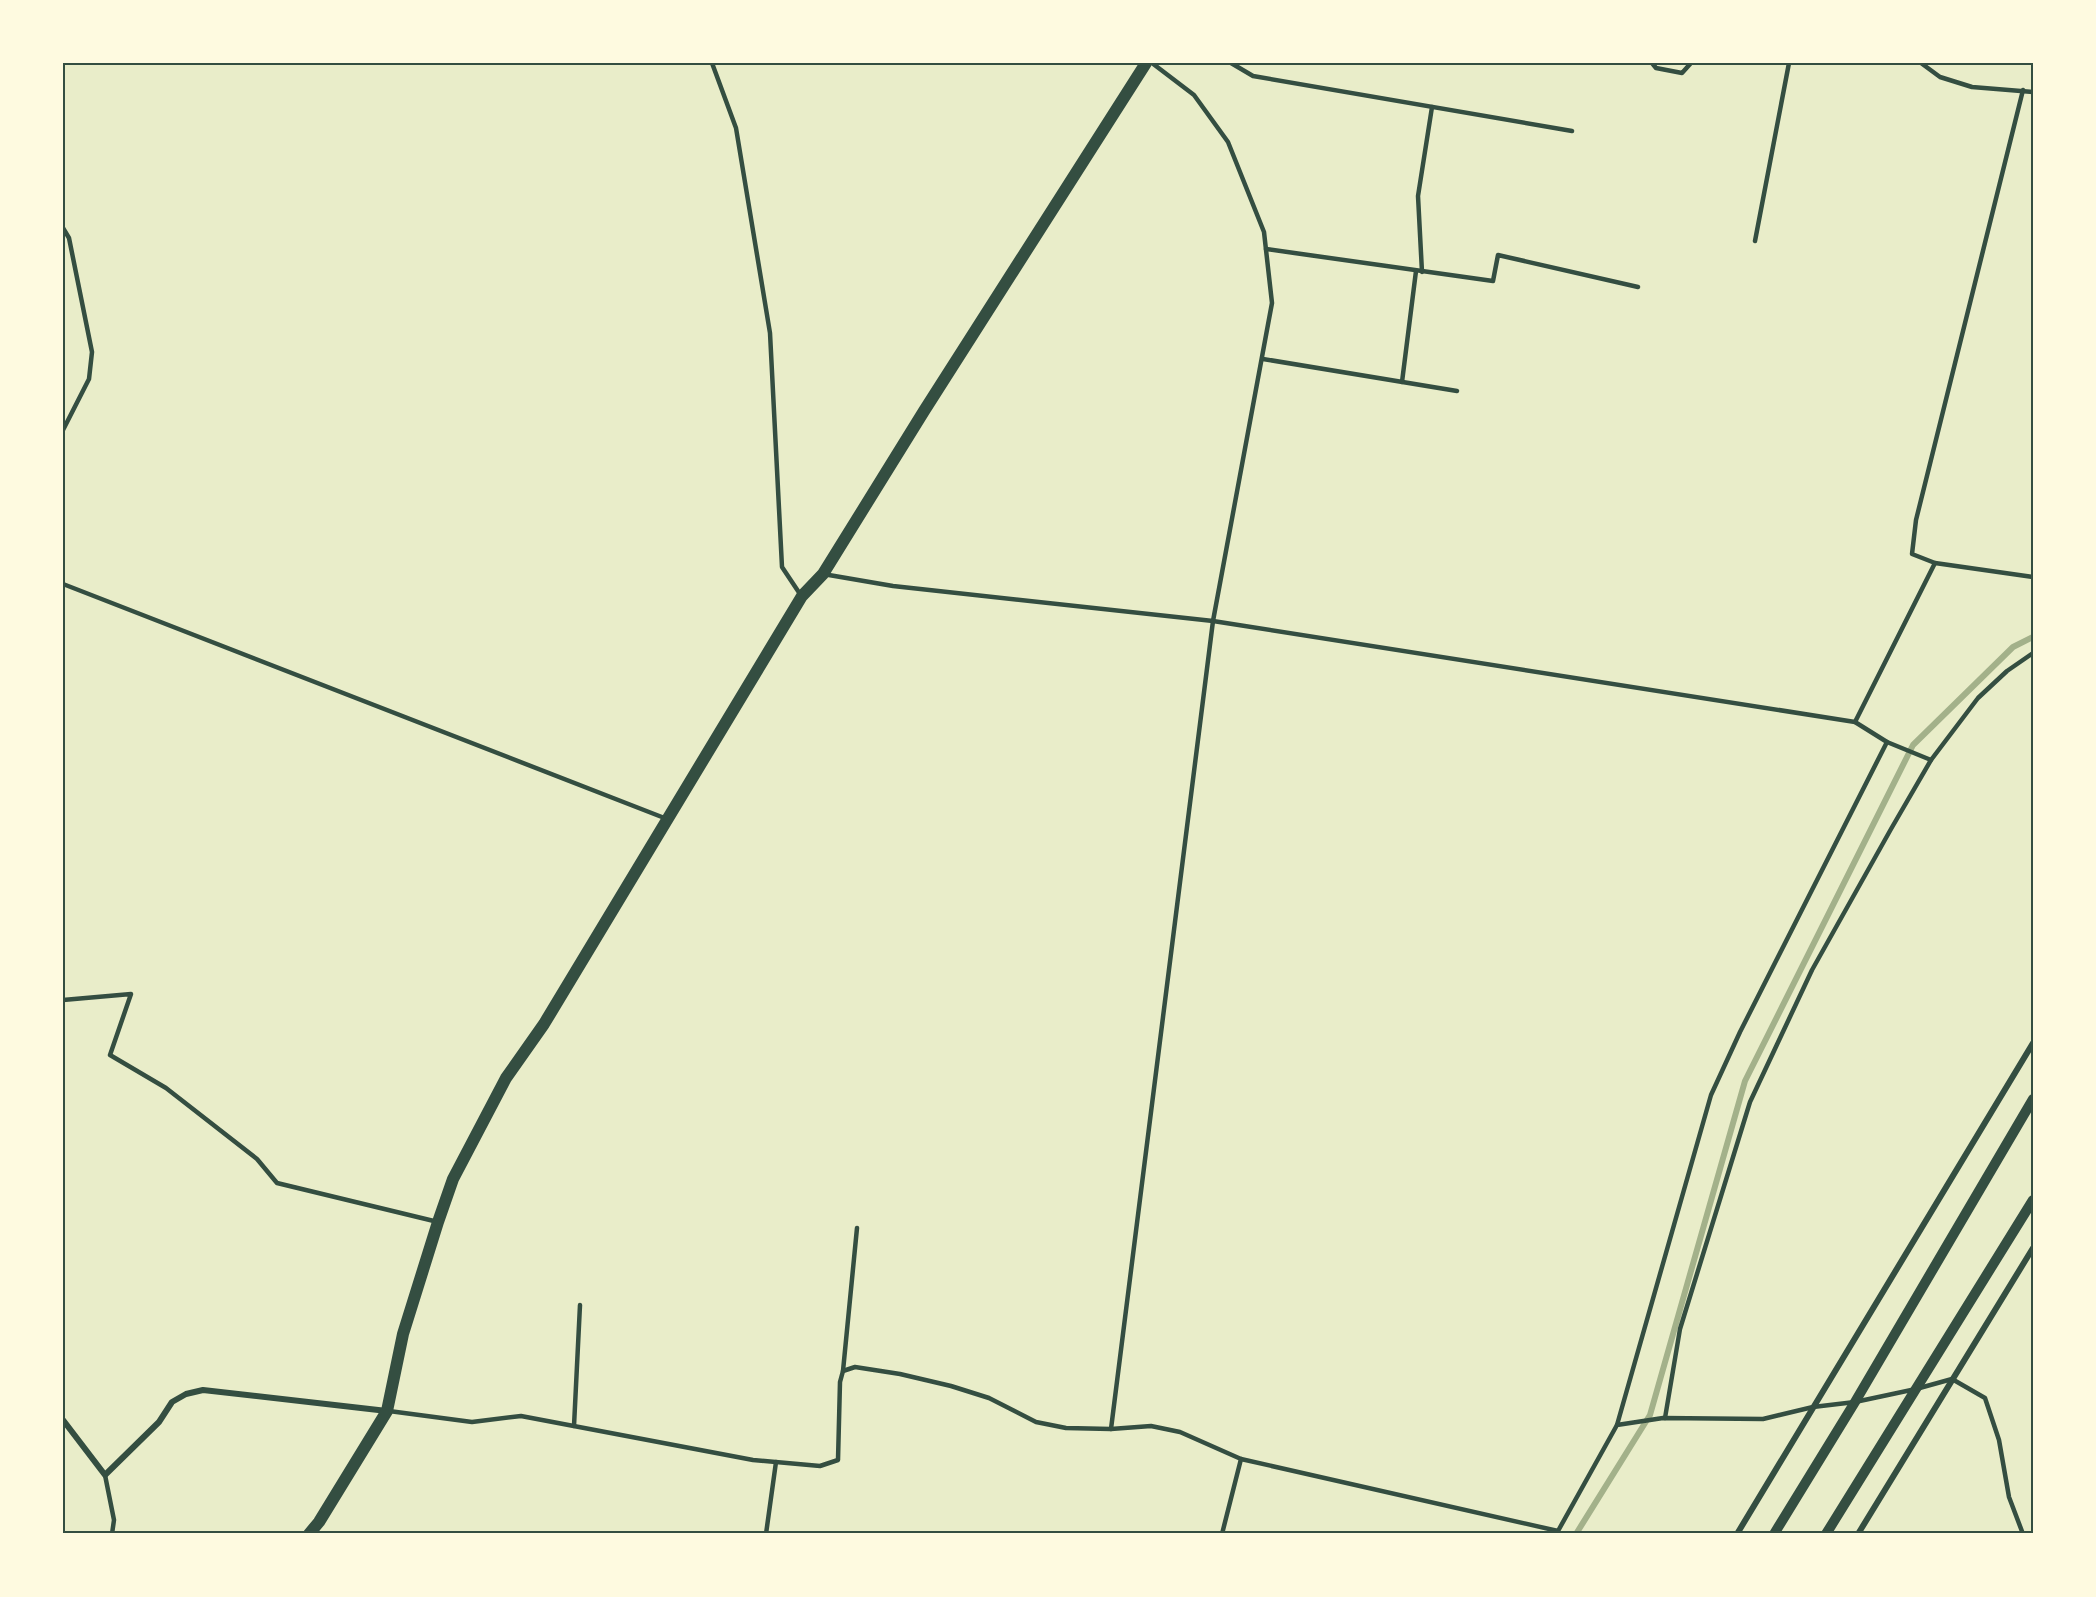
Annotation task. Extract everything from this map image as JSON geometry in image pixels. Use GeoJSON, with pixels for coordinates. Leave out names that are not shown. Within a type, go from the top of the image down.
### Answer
{"type":"FeatureCollection","features":[{"type":"Feature","properties":{"kind":"main road"},"geometry":{"type":"LineString","coordinates":[[309,1534],[319,1522],[387,1411],[403,1334],[453,1179],[506,1078],[544,1024],[802,596],[823,574],[1146,63]]}},
{"type":"Feature","properties":{"kind":"street"},"geometry":{"type":"LineString","coordinates":[[1737,1534],[2033,1043]]}},
{"type":"Feature","properties":{"kind":"street"},"geometry":{"type":"LineString","coordinates":[[1774,1534],[1855,1402],[2033,1099]]}},
{"type":"Feature","properties":{"kind":"street"},"geometry":{"type":"LineString","coordinates":[[1826,1534],[2033,1200]]}},
{"type":"Feature","properties":{"kind":"street"},"geometry":{"type":"LineString","coordinates":[[1858,1534],[2033,1248]]}},
{"type":"Feature","properties":{"kind":"street"},"geometry":{"type":"LineString","coordinates":[[63,1420],[105,1475],[159,1422],[172,1402],[186,1394],[203,1390],[387,1411]]}},
{"type":"Feature","properties":{"kind":"lane"},"geometry":{"type":"LineString","coordinates":[[712,63],[736,128],[770,333],[782,567],[802,596]]}},
{"type":"Feature","properties":{"kind":"lane"},"geometry":{"type":"LineString","coordinates":[[1111,1429],[1213,621],[1272,303],[1264,232],[1228,142],[1194,94],[1152,63]]}},
{"type":"Feature","properties":{"kind":"lane"},"geometry":{"type":"LineString","coordinates":[[1231,63],[1253,76],[1572,131]]}},
{"type":"Feature","properties":{"kind":"lane"},"geometry":{"type":"LineString","coordinates":[[1652,63],[1656,68],[1682,73],[1691,63]]}},
{"type":"Feature","properties":{"kind":"lane"},"geometry":{"type":"LineString","coordinates":[[1755,241],[1789,63]]}},
{"type":"Feature","properties":{"kind":"lane"},"geometry":{"type":"LineString","coordinates":[[1921,63],[1940,77],[1972,87],[2023,90],[2033,93]]}},
{"type":"Feature","properties":{"kind":"lane"},"geometry":{"type":"LineString","coordinates":[[2023,90],[1916,520],[1912,554],[1935,563],[2033,577]]}},
{"type":"Feature","properties":{"kind":"lane"},"geometry":{"type":"LineString","coordinates":[[1402,381],[1419,272],[1418,196],[1432,107]]}},
{"type":"Feature","properties":{"kind":"lane"},"geometry":{"type":"LineString","coordinates":[[63,228],[69,238],[92,352],[89,379],[63,430]]}},
{"type":"Feature","properties":{"kind":"lane"},"geometry":{"type":"LineString","coordinates":[[1266,249],[1493,281],[1498,255],[1638,287]]}},
{"type":"Feature","properties":{"kind":"lane"},"geometry":{"type":"LineString","coordinates":[[1263,359],[1457,391]]}},
{"type":"Feature","properties":{"kind":"lane"},"geometry":{"type":"LineString","coordinates":[[1855,722],[1935,563]]}},
{"type":"Feature","properties":{"kind":"lane"},"geometry":{"type":"LineString","coordinates":[[823,574],[893,586],[1213,621],[1855,722],[1888,742],[1931,760]]}},
{"type":"Feature","properties":{"kind":"lane"},"geometry":{"type":"LineString","coordinates":[[63,584],[668,820]]}},
{"type":"Feature","properties":{"kind":"lane"},"geometry":{"type":"LineString","coordinates":[[1664,1418],[1680,1329],[1750,1102],[1812,970],[1931,760],[1978,698],[2007,671],[2033,653]]}},
{"type":"Feature","properties":{"kind":"lane"},"geometry":{"type":"LineString","coordinates":[[843,1371],[855,1367],[900,1374],[951,1386],[989,1398],[1036,1422],[1066,1428],[1111,1429],[1151,1426],[1180,1432],[1241,1459],[1558,1531],[1618,1425],[1711,1095],[1740,1032],[1888,742]]}},
{"type":"Feature","properties":{"kind":"lane"},"geometry":{"type":"LineString","coordinates":[[63,1000],[131,994],[110,1055],[166,1088],[257,1159],[277,1183],[438,1222]]}},
{"type":"Feature","properties":{"kind":"lane"},"geometry":{"type":"LineString","coordinates":[[387,1411],[472,1422],[521,1416],[753,1460],[820,1466],[838,1460],[840,1383],[857,1228]]}},
{"type":"Feature","properties":{"kind":"lane"},"geometry":{"type":"LineString","coordinates":[[574,1426],[580,1305]]}},
{"type":"Feature","properties":{"kind":"lane"},"geometry":{"type":"LineString","coordinates":[[1618,1425],[1664,1418],[1763,1419],[1813,1407],[1855,1402],[1952,1379],[1985,1398],[1999,1440],[2009,1497],[2023,1534]]}},
{"type":"Feature","properties":{"kind":"lane"},"geometry":{"type":"LineString","coordinates":[[1222,1534],[1241,1459]]}},
{"type":"Feature","properties":{"kind":"lane"},"geometry":{"type":"LineString","coordinates":[[766,1534],[776,1462]]}},
{"type":"Feature","properties":{"kind":"lane"},"geometry":{"type":"LineString","coordinates":[[105,1475],[114,1520],[112,1534]]}},
{"type":"Feature","properties":{"kind":"waterway"},"geometry":{"type":"LineString","coordinates":[[1576,1534],[1650,1415],[1745,1081],[1913,745],[2013,647],[2033,637]]}}]}
